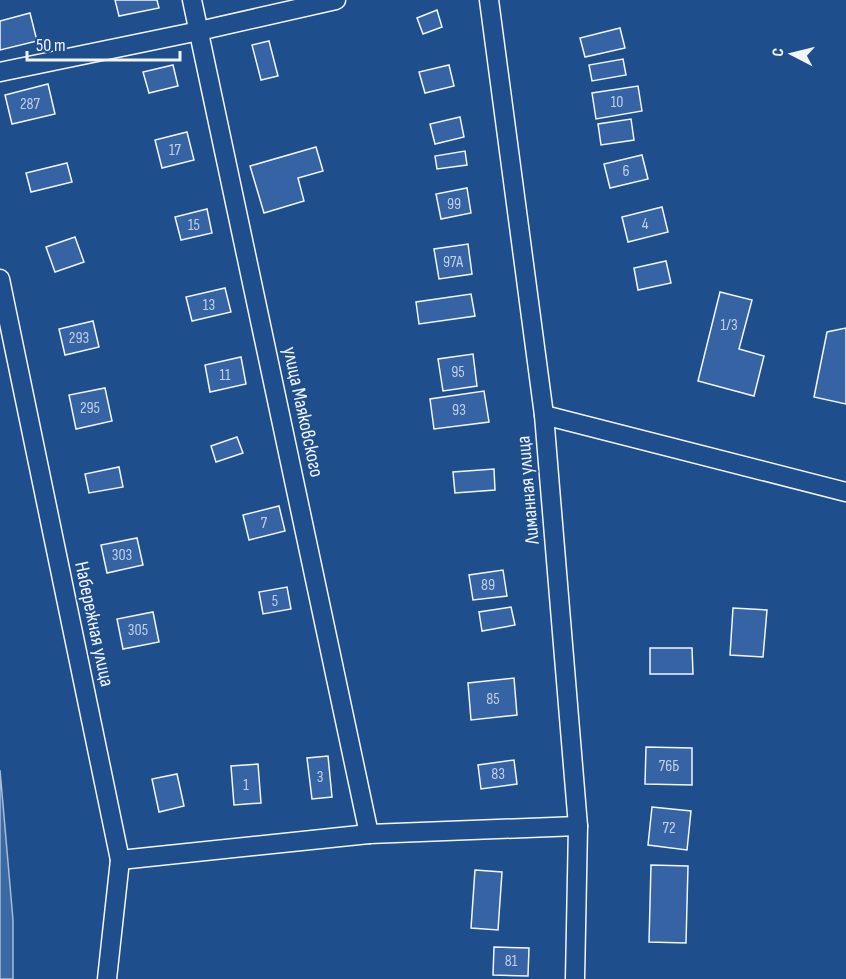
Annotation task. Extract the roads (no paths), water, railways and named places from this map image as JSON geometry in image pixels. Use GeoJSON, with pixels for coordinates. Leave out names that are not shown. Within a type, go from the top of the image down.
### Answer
{"type":"FeatureCollection","features":[{"type":"Feature","properties":{"kind":"street","name":"улица Маяковского"},"geometry":{"type":"LineString","coordinates":[[192,0],[369,834]]}},
{"type":"Feature","properties":{"kind":"street"},"geometry":{"type":"LineString","coordinates":[[0,72],[336,0]]}},
{"type":"Feature","properties":{"kind":"street","name":"Лиманная улица"},"geometry":{"type":"LineString","coordinates":[[489,0],[544,415],[578,826],[575,979]]}},
{"type":"Feature","properties":{"kind":"street","name":"Набережная улица"},"geometry":{"type":"LineString","coordinates":[[0,279],[120,860],[107,979]]}},
{"type":"Feature","properties":{"kind":"street"},"geometry":{"type":"LineString","coordinates":[[544,415],[846,492]]}},
{"type":"Feature","properties":{"kind":"street"},"geometry":{"type":"LineString","coordinates":[[120,860],[369,834],[578,826]]}},
{"type":"Feature","properties":{"kind":"water"},"geometry":{"type":"Polygon","coordinates":[[[0,770],[13,920],[13,979],[0,979],[0,770]]]}}]}
